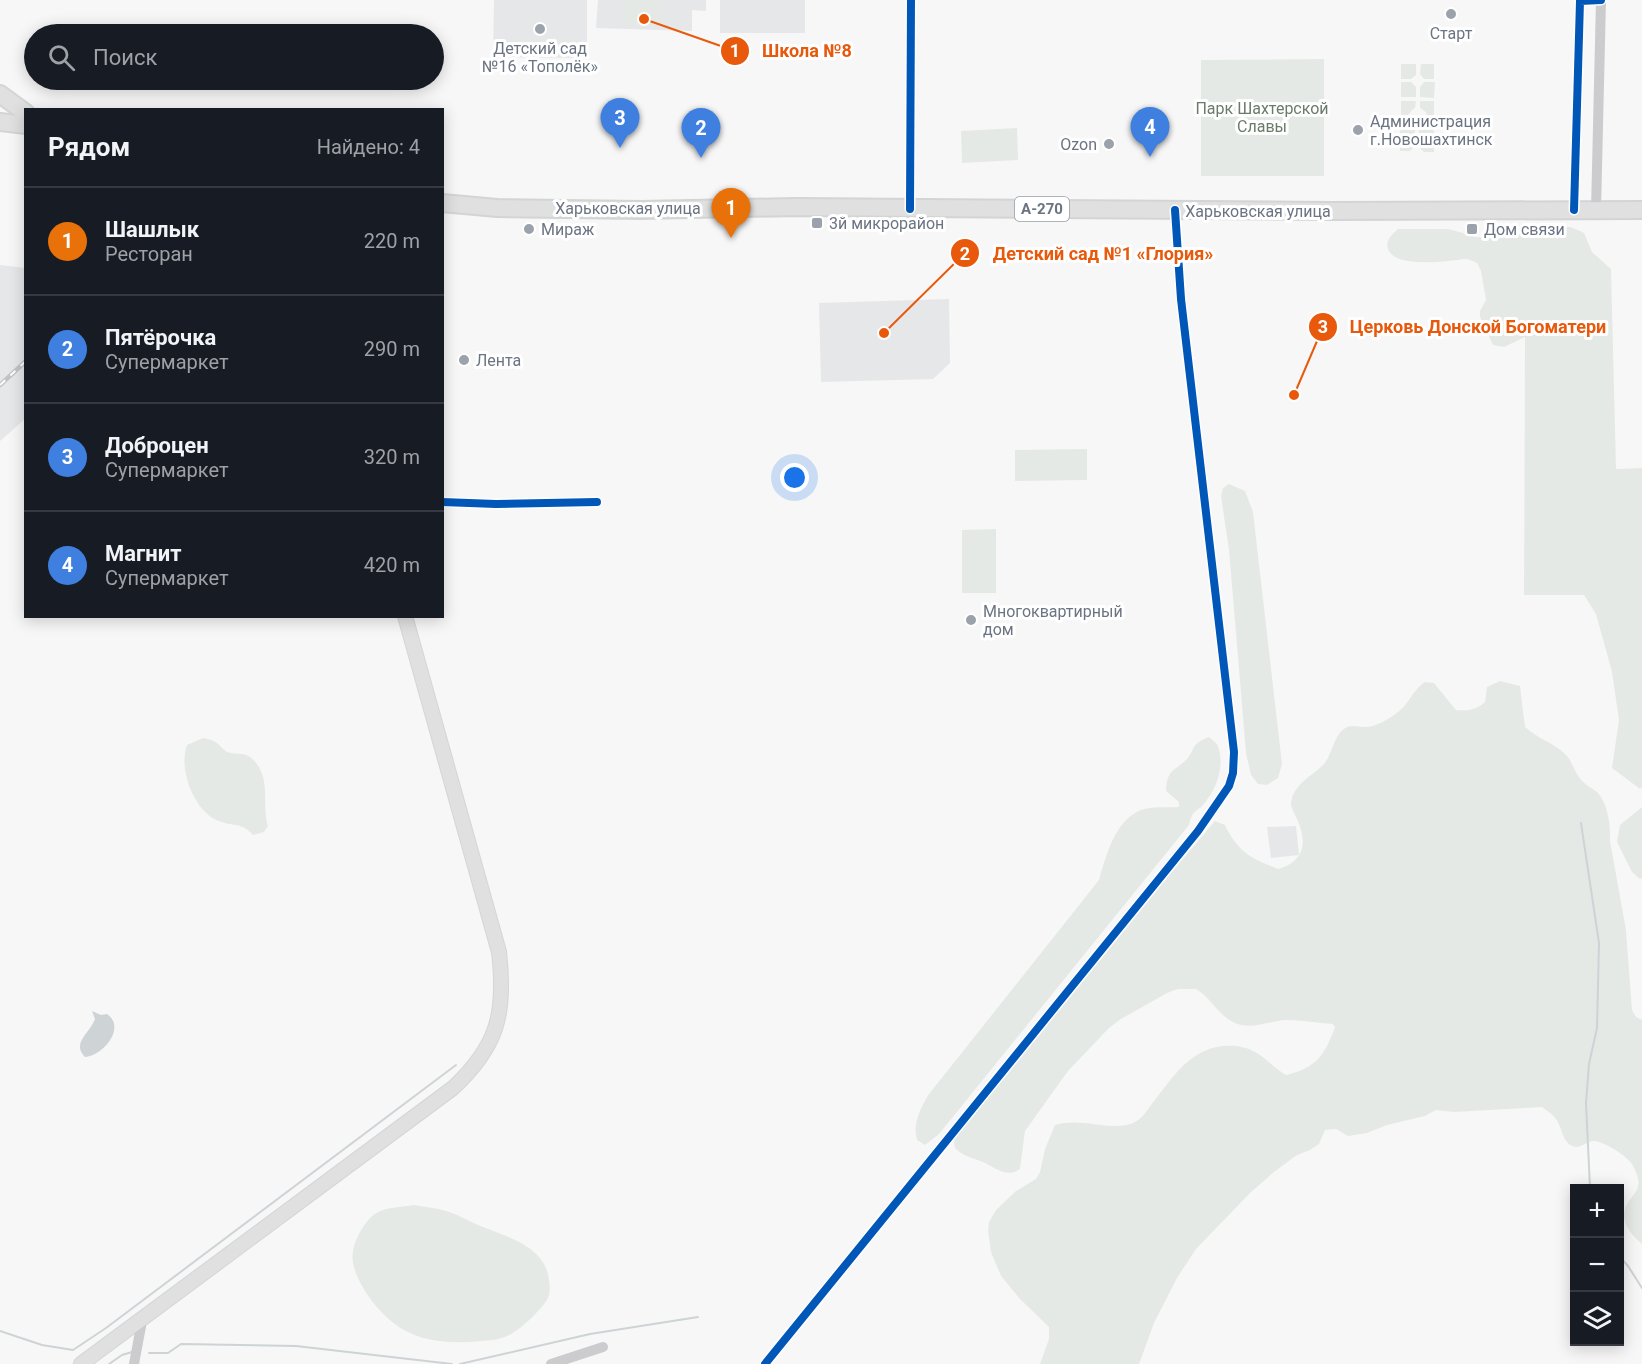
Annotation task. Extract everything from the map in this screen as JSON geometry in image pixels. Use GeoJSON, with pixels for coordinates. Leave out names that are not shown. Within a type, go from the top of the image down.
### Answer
{"type":"FeatureCollection","features":[{"type":"Feature","properties":{"kind":"highway"},"geometry":{"type":"LineString","coordinates":[[0,94],[24,112]]}},
{"type":"Feature","properties":{"kind":"highway"},"geometry":{"type":"LineString","coordinates":[[0,122],[24,125]]}},
{"type":"Feature","properties":{"kind":"highway","name":"Харьковская улица"},"geometry":{"type":"LineString","coordinates":[[444,203],[497,208],[641,210],[796,207],[1642,210]]}},
{"type":"Feature","properties":{"kind":"main road"},"geometry":{"type":"LineString","coordinates":[[81,1364],[142,1321],[453,1088],[471,1072],[492,1039],[499,1019],[502,1000],[499,952],[406,618]]}},
{"type":"Feature","properties":{"kind":"street"},"geometry":{"type":"LineString","coordinates":[[910,209],[911,0]]}},
{"type":"Feature","properties":{"kind":"street"},"geometry":{"type":"LineString","coordinates":[[1574,210],[1580,1],[1600,0],[1596,210]]}},
{"type":"Feature","properties":{"kind":"street"},"geometry":{"type":"LineString","coordinates":[[765,1364],[1198,831],[1222,799],[1232,779],[1234,752],[1228,691],[1181,299],[1175,210]]}},
{"type":"Feature","properties":{"kind":"street"},"geometry":{"type":"LineString","coordinates":[[444,502],[496,504],[597,502]]}},
{"type":"Feature","properties":{"kind":"street"},"geometry":{"type":"LineString","coordinates":[[134,1364],[142,1321]]}},
{"type":"Feature","properties":{"kind":"street"},"geometry":{"type":"LineString","coordinates":[[551,1364],[603,1347]]}},
{"type":"Feature","properties":{"kind":"shaded area","name":"Детский сад №16 «Тополёк»"},"geometry":{"type":"Polygon","coordinates":[[[494,0],[587,0],[587,58],[493,57],[494,0]]]}},
{"type":"Feature","properties":{"kind":"shaded area"},"geometry":{"type":"Polygon","coordinates":[[[598,0],[706,0],[706,11],[692,10],[692,31],[596,28],[598,0]]]}},
{"type":"Feature","properties":{"kind":"shaded area"},"geometry":{"type":"Polygon","coordinates":[[[720,0],[805,0],[805,33],[720,33],[720,0]]]}},
{"type":"Feature","properties":{"kind":"shaded area"},"geometry":{"type":"Polygon","coordinates":[[[0,265],[24,268],[24,420],[0,441],[0,265]]]}},
{"type":"Feature","properties":{"kind":"shaded area"},"geometry":{"type":"Polygon","coordinates":[[[949,299],[950,363],[933,379],[821,382],[819,303],[949,299]]]}},
{"type":"Feature","properties":{"kind":"shaded area"},"geometry":{"type":"Polygon","coordinates":[[[1296,826],[1299,855],[1271,858],[1267,827],[1296,826]]]}},
{"type":"Feature","properties":{"kind":"shaded area"},"geometry":{"type":"Polygon","coordinates":[[[92,1011],[101,1015],[107,1014],[114,1026],[113,1033],[105,1047],[85,1057],[80,1047],[95,1019],[92,1011]]]}},
{"type":"Feature","properties":{"kind":"green space"},"geometry":{"type":"Polygon","coordinates":[[[623,0],[659,0],[658,25],[623,24],[623,0]]]}},
{"type":"Feature","properties":{"kind":"green space","name":"Парк Шахтерской Славы"},"geometry":{"type":"Polygon","coordinates":[[[1324,59],[1324,176],[1201,176],[1201,60],[1324,59]]]}},
{"type":"Feature","properties":{"kind":"green space"},"geometry":{"type":"Polygon","coordinates":[[[1401,64],[1416,64],[1416,75],[1411,79],[1401,79],[1401,64]]]}},
{"type":"Feature","properties":{"kind":"green space"},"geometry":{"type":"Polygon","coordinates":[[[1421,64],[1434,64],[1434,79],[1424,79],[1420,74],[1421,64]]]}},
{"type":"Feature","properties":{"kind":"green space"},"geometry":{"type":"Polygon","coordinates":[[[1401,82],[1411,82],[1416,87],[1416,97],[1401,97],[1401,82]]]}},
{"type":"Feature","properties":{"kind":"green space"},"geometry":{"type":"Polygon","coordinates":[[[1424,82],[1435,82],[1434,98],[1420,97],[1420,87],[1424,82]]]}},
{"type":"Feature","properties":{"kind":"green space"},"geometry":{"type":"Polygon","coordinates":[[[1401,101],[1416,101],[1415,108],[1408,115],[1401,115],[1401,101]]]}},
{"type":"Feature","properties":{"kind":"green space"},"geometry":{"type":"Polygon","coordinates":[[[1420,101],[1434,101],[1434,115],[1427,116],[1426,112],[1420,108],[1420,101]]]}},
{"type":"Feature","properties":{"kind":"green space"},"geometry":{"type":"Polygon","coordinates":[[[1401,119],[1408,119],[1415,127],[1415,134],[1400,134],[1401,119]]]}},
{"type":"Feature","properties":{"kind":"green space"},"geometry":{"type":"Polygon","coordinates":[[[1427,119],[1434,119],[1434,134],[1419,134],[1419,127],[1424,125],[1427,119]]]}},
{"type":"Feature","properties":{"kind":"green space"},"geometry":{"type":"Polygon","coordinates":[[[1017,128],[1018,160],[962,163],[961,131],[1017,128]]]}},
{"type":"Feature","properties":{"kind":"green space"},"geometry":{"type":"Polygon","coordinates":[[[1400,138],[1415,138],[1414,147],[1410,151],[1400,151],[1400,138]]]}},
{"type":"Feature","properties":{"kind":"green space"},"geometry":{"type":"Polygon","coordinates":[[[1419,138],[1434,138],[1434,152],[1424,152],[1419,147],[1419,138]]]}},
{"type":"Feature","properties":{"kind":"green space"},"geometry":{"type":"Polygon","coordinates":[[[1521,227],[1570,227],[1578,230],[1584,233],[1592,252],[1611,269],[1616,469],[1642,468],[1642,787],[1640,789],[1612,768],[1619,720],[1612,672],[1596,614],[1584,595],[1524,595],[1525,337],[1504,347],[1493,345],[1480,317],[1480,311],[1486,300],[1481,271],[1477,263],[1464,259],[1435,262],[1411,261],[1393,255],[1387,246],[1393,233],[1398,229],[1448,229],[1467,236],[1487,238],[1521,227]]]}},
{"type":"Feature","properties":{"kind":"green space"},"geometry":{"type":"Polygon","coordinates":[[[1087,449],[1087,480],[1015,481],[1015,450],[1087,449]]]}},
{"type":"Feature","properties":{"kind":"green space"},"geometry":{"type":"Polygon","coordinates":[[[1229,484],[1245,491],[1253,512],[1282,764],[1278,778],[1267,785],[1258,784],[1251,775],[1246,753],[1229,550],[1221,496],[1223,488],[1229,484]]]}},
{"type":"Feature","properties":{"kind":"green space"},"geometry":{"type":"Polygon","coordinates":[[[996,529],[996,593],[962,593],[962,530],[996,529]]]}},
{"type":"Feature","properties":{"kind":"green space"},"geometry":{"type":"Polygon","coordinates":[[[1500,681],[1520,686],[1525,727],[1567,756],[1585,784],[1601,797],[1608,815],[1610,841],[1626,930],[1632,1010],[1636,1017],[1642,1020],[1642,1244],[1629,1230],[1624,1219],[1626,1207],[1637,1190],[1637,1174],[1632,1164],[1620,1153],[1598,1142],[1591,1141],[1578,1147],[1572,1146],[1566,1141],[1555,1117],[1542,1107],[1454,1112],[1436,1110],[1425,1116],[1387,1125],[1367,1133],[1348,1136],[1336,1129],[1325,1130],[1319,1144],[1297,1155],[1274,1172],[1251,1192],[1196,1249],[1177,1278],[1154,1323],[1139,1364],[1040,1364],[1049,1339],[1049,1327],[1020,1299],[1001,1276],[991,1252],[988,1231],[989,1222],[996,1210],[1016,1191],[1036,1179],[1055,1125],[1075,1123],[1115,1126],[1133,1123],[1143,1116],[1174,1075],[1188,1061],[1216,1047],[1244,1048],[1257,1053],[1286,1075],[1297,1072],[1318,1058],[1335,1027],[1333,1024],[1292,1020],[1245,1026],[1226,1018],[1196,989],[1178,989],[1121,1019],[1109,1028],[1068,1071],[1025,1131],[1020,1169],[1006,1173],[969,1157],[955,1148],[954,1142],[957,1135],[1140,909],[1215,821],[1225,825],[1240,848],[1252,857],[1278,869],[1287,866],[1298,856],[1303,844],[1300,828],[1291,807],[1294,792],[1301,783],[1323,765],[1342,730],[1349,726],[1374,726],[1387,720],[1402,708],[1417,688],[1425,682],[1434,683],[1456,710],[1482,705],[1485,702],[1487,687],[1500,681]]]}},
{"type":"Feature","properties":{"kind":"green space"},"geometry":{"type":"Polygon","coordinates":[[[1209,737],[1217,744],[1220,752],[1220,768],[1216,785],[1207,800],[1190,819],[1189,825],[939,1134],[925,1145],[917,1140],[916,1122],[929,1094],[1099,880],[1118,830],[1132,815],[1141,810],[1179,807],[1179,802],[1166,791],[1169,775],[1186,760],[1196,745],[1209,737]]]}},
{"type":"Feature","properties":{"kind":"green space"},"geometry":{"type":"Polygon","coordinates":[[[203,738],[215,742],[227,752],[247,755],[257,764],[262,772],[265,790],[268,826],[264,832],[253,835],[241,826],[219,821],[202,809],[190,789],[185,755],[187,745],[203,738]]]}},
{"type":"Feature","properties":{"kind":"green space"},"geometry":{"type":"Polygon","coordinates":[[[1642,807],[1642,878],[1640,879],[1632,872],[1617,842],[1620,825],[1642,807]]]}},
{"type":"Feature","properties":{"kind":"green space"},"geometry":{"type":"Polygon","coordinates":[[[414,1205],[453,1213],[512,1238],[532,1251],[546,1268],[549,1280],[550,1290],[545,1304],[518,1330],[500,1339],[439,1341],[418,1336],[399,1327],[381,1312],[366,1293],[356,1273],[353,1251],[362,1229],[375,1214],[387,1209],[414,1205]]]}},
{"type":"Feature","properties":{"kind":"waterway"},"geometry":{"type":"LineString","coordinates":[[1581,823],[1599,943],[1597,1028],[1589,1064],[1586,1103],[1590,1184]]}},
{"type":"Feature","properties":{"kind":"waterway"},"geometry":{"type":"LineString","coordinates":[[0,1331],[42,1345],[73,1350],[106,1328],[456,1065]]}},
{"type":"Feature","properties":{"kind":"waterway"},"geometry":{"type":"LineString","coordinates":[[1624,1262],[1642,1288]]}},
{"type":"Feature","properties":{"kind":"waterway"},"geometry":{"type":"LineString","coordinates":[[460,1364],[590,1334],[698,1317]]}},
{"type":"Feature","properties":{"kind":"waterway"},"geometry":{"type":"LineString","coordinates":[[149,1353],[168,1353],[181,1344],[296,1346],[452,1364]]}},
{"type":"Feature","properties":{"kind":"waterway"},"geometry":{"type":"LineString","coordinates":[[109,1364],[122,1355],[132,1352]]}},
{"type":"Feature","properties":{"kind":"railway"},"geometry":{"type":"LineString","coordinates":[[0,385],[24,363]]}},
{"type":"Feature","properties":{"kind":"cycle path"},"geometry":{"type":"LineString","coordinates":[[910,209],[911,0]]}},
{"type":"Feature","properties":{"kind":"cycle path"},"geometry":{"type":"LineString","coordinates":[[1574,210],[1580,1],[1601,0]]}},
{"type":"Feature","properties":{"kind":"cycle path"},"geometry":{"type":"LineString","coordinates":[[765,1364],[1198,831],[1229,786],[1233,773],[1234,752],[1181,299],[1175,210]]}},
{"type":"Feature","properties":{"kind":"cycle path"},"geometry":{"type":"LineString","coordinates":[[444,502],[496,504],[597,502]]}},
{"type":"Feature","properties":{"kind":"place","name":"Старт"},"geometry":{"type":"Point","coordinates":[1451,14]}},
{"type":"Feature","properties":{"kind":"place","name":"Школа №8"},"geometry":{"type":"Point","coordinates":[644,19]}},
{"type":"Feature","properties":{"kind":"place","name":"Детский сад №16 «Тополёк»"},"geometry":{"type":"Point","coordinates":[540,29]}},
{"type":"Feature","properties":{"kind":"place","name":"Администрация г.Новошахтинск"},"geometry":{"type":"Point","coordinates":[1358,130]}},
{"type":"Feature","properties":{"kind":"place","name":"Ozon"},"geometry":{"type":"Point","coordinates":[1109,144]}},
{"type":"Feature","properties":{"kind":"place","name":"Доброцен"},"geometry":{"type":"Point","coordinates":[620,148]}},
{"type":"Feature","properties":{"kind":"place","name":"Магнит"},"geometry":{"type":"Point","coordinates":[1150,157]}},
{"type":"Feature","properties":{"kind":"place","name":"Пятёрочка"},"geometry":{"type":"Point","coordinates":[701,158]}},
{"type":"Feature","properties":{"kind":"place","name":"3й микрорайон"},"geometry":{"type":"Point","coordinates":[817,223]}},
{"type":"Feature","properties":{"kind":"place","name":"Мираж"},"geometry":{"type":"Point","coordinates":[529,229]}},
{"type":"Feature","properties":{"kind":"place","name":"Дом связи"},"geometry":{"type":"Point","coordinates":[1472,229]}},
{"type":"Feature","properties":{"kind":"place","name":"Шашлык"},"geometry":{"type":"Point","coordinates":[731,238]}},
{"type":"Feature","properties":{"kind":"place","name":"Детский сад №1 «Глория»"},"geometry":{"type":"Point","coordinates":[884,333]}},
{"type":"Feature","properties":{"kind":"place","name":"Лента"},"geometry":{"type":"Point","coordinates":[464,360]}},
{"type":"Feature","properties":{"kind":"place","name":"Церковь Донской Богоматери"},"geometry":{"type":"Point","coordinates":[1294,395]}},
{"type":"Feature","properties":{"kind":"place","name":"Многоквартирный дом"},"geometry":{"type":"Point","coordinates":[971,620]}}]}
